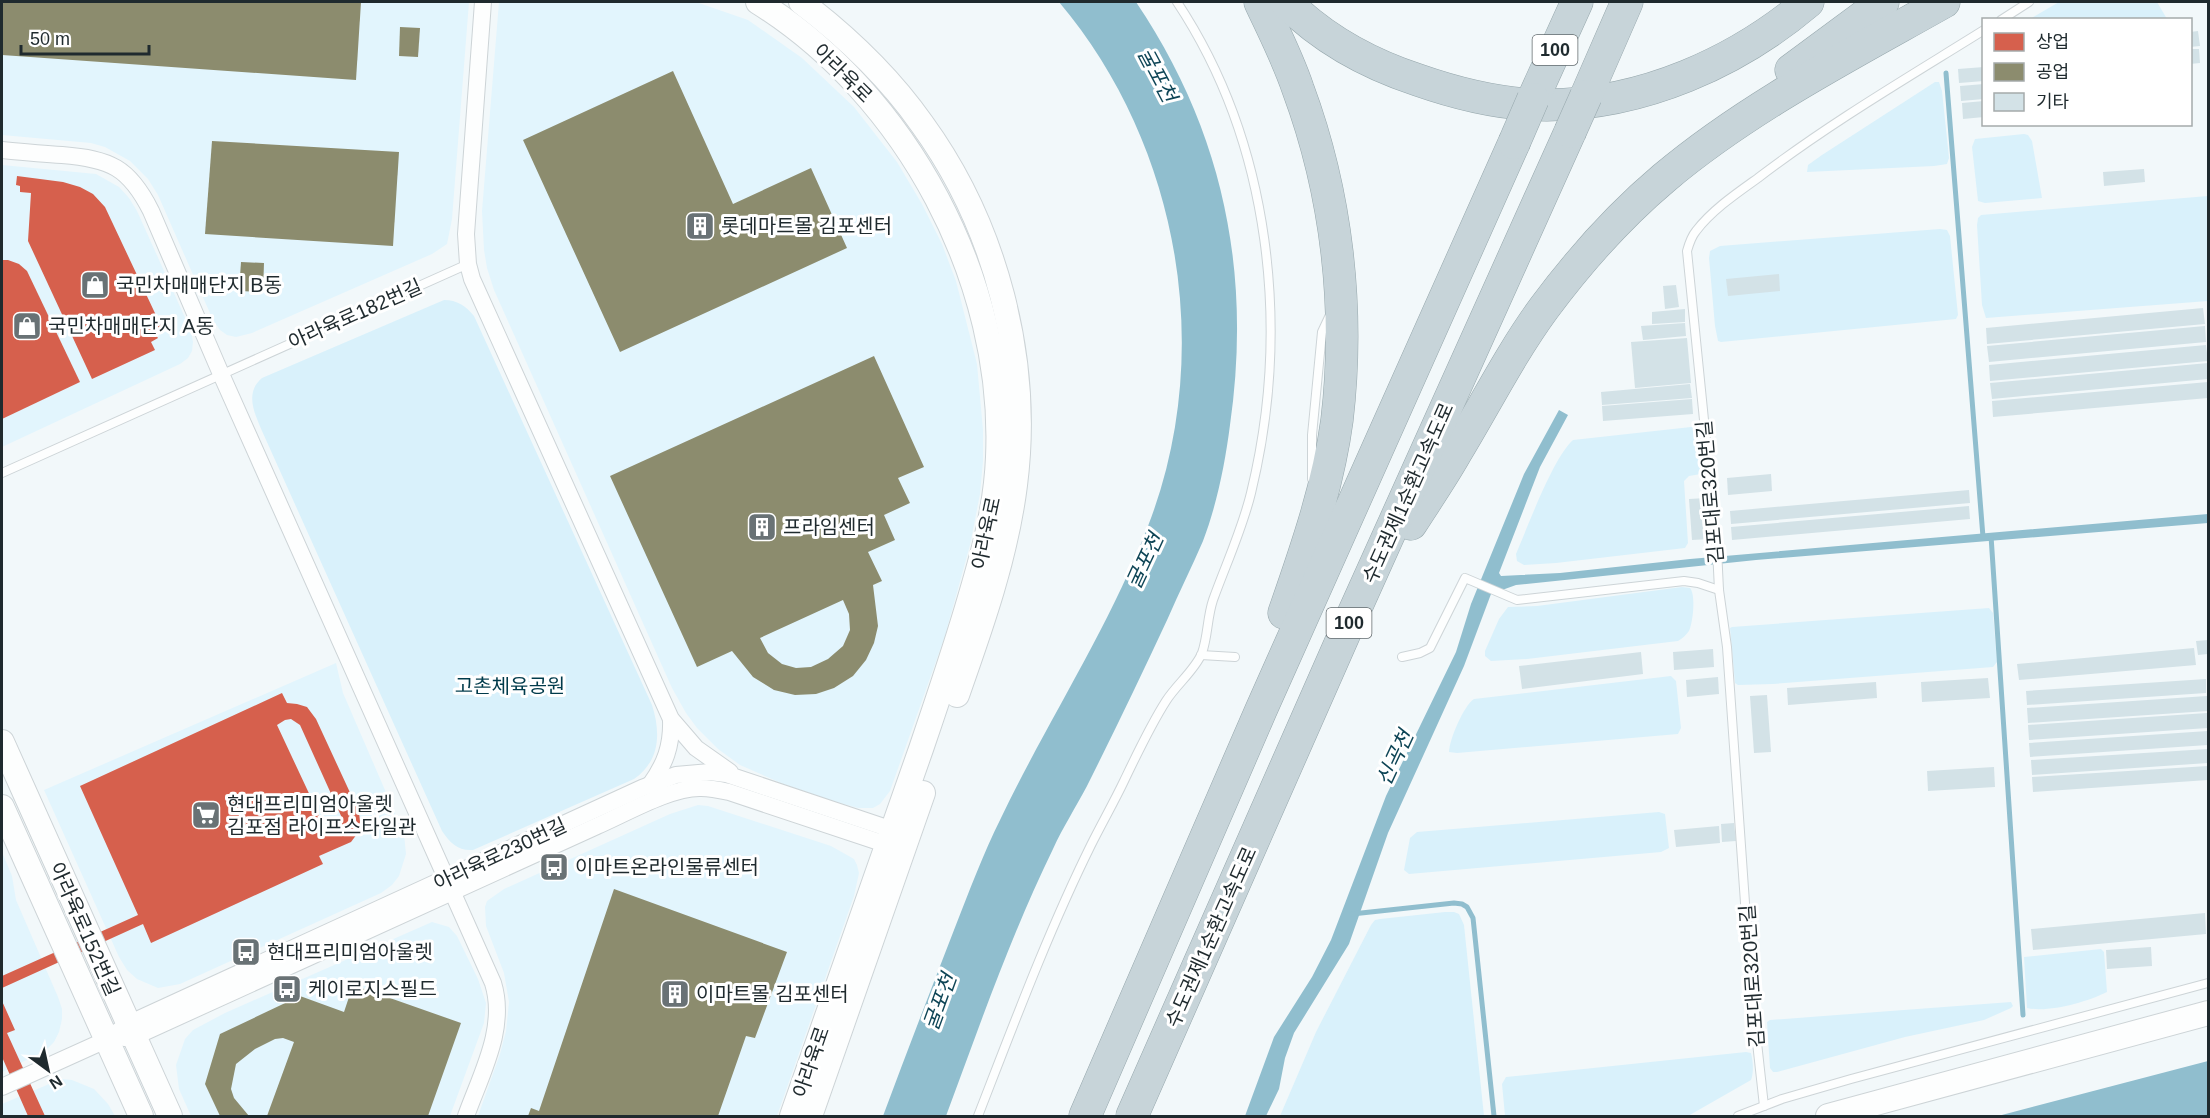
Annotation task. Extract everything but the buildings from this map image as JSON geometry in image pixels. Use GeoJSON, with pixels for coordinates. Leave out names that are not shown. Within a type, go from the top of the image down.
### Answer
{"type":"FeatureCollection","features":[{"type":"Feature","properties":{"kind":"highway"},"geometry":{"type":"LineString","coordinates":[[1260,2],[1298,88],[1320,156],[1334,224],[1341,292],[1342,356],[1337,421],[1325,480],[1312,532],[1284,614],[1261,710]]}},
{"type":"Feature","properties":{"kind":"highway"},"geometry":{"type":"LineString","coordinates":[[1287,2],[1305,20],[1351,51],[1391,71],[1443,89],[1493,99],[1546,105],[1613,98],[1670,82],[1707,67],[1752,44],[1786,21],[1808,2]]}},
{"type":"Feature","properties":{"kind":"highway"},"geometry":{"type":"LineString","coordinates":[[1533,99],[1558,2]]}},
{"type":"Feature","properties":{"kind":"highway","name":"100"},"geometry":{"type":"LineString","coordinates":[[1085,1116],[1261,710],[1577,2]]}},
{"type":"Feature","properties":{"kind":"highway","name":"수도권제1순환고속도로"},"geometry":{"type":"LineString","coordinates":[[1132,1116],[1627,2]]}},
{"type":"Feature","properties":{"kind":"highway"},"geometry":{"type":"LineString","coordinates":[[1350,621],[1457,451],[1516,348],[1576,268],[1664,177],[1739,111],[1882,2]]}},
{"type":"Feature","properties":{"kind":"highway"},"geometry":{"type":"LineString","coordinates":[[1664,177],[1747,117],[1944,2]]}},
{"type":"Feature","properties":{"kind":"street"},"geometry":{"type":"LineString","coordinates":[[483,2],[467,223],[468,264],[485,311],[671,719],[696,748],[739,778]]}},
{"type":"Feature","properties":{"kind":"street","name":"아라육로"},"geometry":{"type":"LineString","coordinates":[[758,2],[813,42],[850,78],[885,117],[901,140],[938,204],[966,264],[986,326],[996,390],[998,456],[988,533],[898,840],[810,1116]]}},
{"type":"Feature","properties":{"kind":"street","name":"아라육로"},"geometry":{"type":"LineString","coordinates":[[792,1116],[976,641],[1006,534],[1015,486],[1019,436],[1014,349],[1004,300],[965,198],[940,149],[904,100],[853,45],[801,2]]}},
{"type":"Feature","properties":{"kind":"street"},"geometry":{"type":"LineString","coordinates":[[2,150],[94,158],[106,162],[129,177],[151,211],[221,374],[493,983],[498,1010],[494,1038],[466,1116]]}},
{"type":"Feature","properties":{"kind":"street"},"geometry":{"type":"LineString","coordinates":[[650,785],[667,757],[671,743],[671,719]]}},
{"type":"Feature","properties":{"kind":"street","name":"아라육로152번길"},"geometry":{"type":"LineString","coordinates":[[2,742],[170,1116]]}},
{"type":"Feature","properties":{"kind":"street","name":"아라육로230번길"},"geometry":{"type":"LineString","coordinates":[[450,886],[650,785],[676,775],[693,773],[710,772],[739,778],[898,840]]}},
{"type":"Feature","properties":{"kind":"street","name":"아라육로230번길"},"geometry":{"type":"LineString","coordinates":[[2,1088],[450,886],[668,795],[700,788],[729,792],[898,840]]}},
{"type":"Feature","properties":{"kind":"street","name":"아라육로152번길"},"geometry":{"type":"LineString","coordinates":[[2,807],[141,1116]]}},
{"type":"Feature","properties":{"kind":"street"},"geometry":{"type":"LineString","coordinates":[[1828,1116],[2208,1013]]}},
{"type":"Feature","properties":{"kind":"lane"},"geometry":{"type":"LineString","coordinates":[[978,1116],[1041,959],[1092,842],[1161,708],[1201,655],[1211,608],[1239,532],[1251,491],[1268,397],[1272,324],[1265,244],[1244,143],[1208,58],[1177,2]]}},
{"type":"Feature","properties":{"kind":"lane"},"geometry":{"type":"LineString","coordinates":[[2004,18],[2030,2]]}},
{"type":"Feature","properties":{"kind":"lane","name":"김포대로320번길"},"geometry":{"type":"LineString","coordinates":[[1764,1106],[1752,999],[1727,647],[1719,590],[1717,549],[1687,251],[1691,238],[1698,228],[1732,197],[1790,153],[1982,31]]}},
{"type":"Feature","properties":{"kind":"lane","name":"아라육로182번길"},"geometry":{"type":"LineString","coordinates":[[2,473],[468,264]]}},
{"type":"Feature","properties":{"kind":"lane"},"geometry":{"type":"LineString","coordinates":[[1402,657],[1430,648],[1465,578],[1517,600],[1684,581],[1719,590]]}},
{"type":"Feature","properties":{"kind":"lane"},"geometry":{"type":"LineString","coordinates":[[1201,655],[1235,657]]}},
{"type":"Feature","properties":{"kind":"lane"},"geometry":{"type":"LineString","coordinates":[[1738,1116],[1851,1079],[2208,983]]}},
{"type":"Feature","properties":{"kind":"shaded area"},"geometry":{"type":"Polygon","coordinates":[[[2,2],[469,2],[452,219],[447,244],[432,254],[252,333],[236,337],[227,335],[213,320],[158,195],[148,179],[130,161],[105,147],[91,143],[2,135],[2,2]]]}},
{"type":"Feature","properties":{"kind":"shaded area"},"geometry":{"type":"Polygon","coordinates":[[[499,2],[696,2],[748,20],[802,58],[854,107],[897,162],[942,244],[956,281],[977,364],[983,430],[980,494],[970,545],[945,636],[890,791],[880,804],[873,808],[858,808],[833,801],[781,783],[740,765],[718,749],[697,728],[672,688],[494,290],[487,268],[482,211],[499,2]]]}},
{"type":"Feature","properties":{"kind":"shaded area"},"geometry":{"type":"Polygon","coordinates":[[[2,165],[96,174],[119,187],[137,211],[191,331],[193,342],[188,358],[180,364],[2,447],[2,165]]]}},
{"type":"Feature","properties":{"kind":"shaded area"},"geometry":{"type":"Polygon","coordinates":[[[336,663],[343,693],[404,834],[406,854],[399,876],[381,893],[180,984],[158,988],[137,979],[127,970],[119,957],[44,790],[336,663]]]}},
{"type":"Feature","properties":{"kind":"shaded area"},"geometry":{"type":"Polygon","coordinates":[[[698,805],[708,806],[831,846],[854,859],[857,865],[859,873],[854,896],[777,1116],[478,1116],[500,1054],[506,1031],[509,1002],[504,973],[486,926],[487,901],[504,889],[670,814],[698,805]]]}},
{"type":"Feature","properties":{"kind":"shaded area"},"geometry":{"type":"Polygon","coordinates":[[[2,852],[12,876],[16,900],[58,997],[62,1019],[54,1042],[45,1051],[2,1072],[2,852]]]}},
{"type":"Feature","properties":{"kind":"shaded area"},"geometry":{"type":"Polygon","coordinates":[[[432,922],[449,927],[457,936],[478,979],[486,1003],[484,1023],[450,1116],[191,1116],[179,1089],[176,1065],[185,1039],[193,1030],[225,1013],[432,922]]]}},
{"type":"Feature","properties":{"kind":"shaded area"},"geometry":{"type":"Polygon","coordinates":[[[61,1079],[72,1080],[94,1089],[108,1104],[115,1116],[2,1116],[2,1104],[61,1079]]]}},
{"type":"Feature","properties":{"kind":"green space"},"geometry":{"type":"Polygon","coordinates":[[[2059,2],[2157,2],[2166,18],[2032,18],[2059,2]]]}},
{"type":"Feature","properties":{"kind":"green space"},"geometry":{"type":"Polygon","coordinates":[[[1935,82],[1939,82],[1942,91],[1949,158],[1947,164],[1807,172],[1808,165],[1822,155],[1935,82]]]}},
{"type":"Feature","properties":{"kind":"green space"},"geometry":{"type":"Polygon","coordinates":[[[2028,135],[2032,141],[2042,198],[1985,203],[1978,201],[1972,147],[1975,139],[2028,135]]]}},
{"type":"Feature","properties":{"kind":"green space"},"geometry":{"type":"Polygon","coordinates":[[[2208,196],[2208,301],[1986,318],[1982,305],[1977,225],[1981,215],[2208,196]]]}},
{"type":"Feature","properties":{"kind":"green space"},"geometry":{"type":"Polygon","coordinates":[[[1947,230],[1950,236],[1958,315],[1956,319],[1718,341],[1710,251],[1720,246],[1947,230]]]}},
{"type":"Feature","properties":{"kind":"green space","name":"고촌체육공원"},"geometry":{"type":"Polygon","coordinates":[[[444,300],[461,304],[474,316],[652,705],[657,726],[653,755],[643,772],[634,779],[473,850],[455,845],[442,831],[262,431],[254,411],[252,397],[253,390],[262,378],[444,300]]]}},
{"type":"Feature","properties":{"kind":"green space"},"geometry":{"type":"Polygon","coordinates":[[[1691,427],[1699,431],[1704,471],[1701,474],[1689,476],[1684,481],[1688,543],[1685,548],[1556,563],[1524,565],[1517,561],[1516,554],[1541,493],[1557,461],[1573,440],[1691,427]]]}},
{"type":"Feature","properties":{"kind":"green space"},"geometry":{"type":"Polygon","coordinates":[[[1682,587],[1690,588],[1692,591],[1693,609],[1689,631],[1678,641],[1527,659],[1491,661],[1485,656],[1499,619],[1508,607],[1537,606],[1682,587]]]}},
{"type":"Feature","properties":{"kind":"green space"},"geometry":{"type":"Polygon","coordinates":[[[1989,608],[1993,613],[1997,662],[1993,667],[1773,684],[1738,685],[1735,683],[1730,628],[1732,627],[1989,608]]]}},
{"type":"Feature","properties":{"kind":"green space"},"geometry":{"type":"Polygon","coordinates":[[[1671,676],[1676,681],[1681,728],[1678,734],[1449,752],[1458,723],[1474,699],[1671,676]]]}},
{"type":"Feature","properties":{"kind":"green space"},"geometry":{"type":"Polygon","coordinates":[[[1659,812],[1665,814],[1669,848],[1661,852],[1409,874],[1404,870],[1410,838],[1417,832],[1659,812]]]}},
{"type":"Feature","properties":{"kind":"green space"},"geometry":{"type":"Polygon","coordinates":[[[1445,912],[1459,914],[1464,925],[1484,1116],[1280,1116],[1316,1032],[1375,920],[1445,912]]]}},
{"type":"Feature","properties":{"kind":"green space"},"geometry":{"type":"Polygon","coordinates":[[[2101,949],[2104,952],[2107,992],[2067,1006],[2046,1009],[2027,1008],[2024,957],[2101,949]]]}},
{"type":"Feature","properties":{"kind":"green space"},"geometry":{"type":"Polygon","coordinates":[[[2011,1002],[2013,1006],[2011,1008],[1984,1020],[1905,1037],[1777,1072],[1773,1072],[1770,1068],[1767,1022],[1770,1020],[2011,1002]]]}},
{"type":"Feature","properties":{"kind":"green space"},"geometry":{"type":"Polygon","coordinates":[[[1751,1053],[1752,1056],[1751,1080],[1688,1116],[1505,1116],[1502,1084],[1506,1077],[1751,1053]]]}},
{"type":"Feature","properties":{"kind":"water","name":"굴포천"},"geometry":{"type":"Polygon","coordinates":[[[1059,2],[1136,2],[1166,51],[1190,101],[1210,152],[1224,204],[1233,257],[1237,312],[1236,368],[1228,440],[1216,498],[1203,541],[1118,723],[1057,841],[1023,914],[946,1116],[883,1116],[988,845],[1097,637],[1148,526],[1169,459],[1180,390],[1181,321],[1174,252],[1158,184],[1133,119],[1100,58],[1059,2]]]}},
{"type":"Feature","properties":{"kind":"water"},"geometry":{"type":"Polygon","coordinates":[[[1559,410],[1568,415],[1540,467],[1499,573],[1501,576],[1560,573],[1690,559],[2208,514],[2208,523],[1756,560],[1516,585],[1491,594],[1464,666],[1388,833],[1349,944],[1294,1033],[1285,1058],[1279,1089],[1266,1116],[1245,1116],[1274,1037],[1312,977],[1331,940],[1386,796],[1456,652],[1471,604],[1524,474],[1559,410]]]}},
{"type":"Feature","properties":{"kind":"water"},"geometry":{"type":"Polygon","coordinates":[[[2208,1061],[2208,1116],[1998,1116],[2208,1061]]]}},
{"type":"Feature","properties":{"kind":"waterway"},"geometry":{"type":"LineString","coordinates":[[1946,73],[1983,537]]}},
{"type":"Feature","properties":{"kind":"waterway"},"geometry":{"type":"LineString","coordinates":[[1991,536],[2023,1015]]}},
{"type":"Feature","properties":{"kind":"waterway"},"geometry":{"type":"LineString","coordinates":[[1352,914],[1454,903],[1467,907],[1473,918],[1494,1116]]}},
{"type":"Feature","properties":{"kind":"place","name":"롯데마트몰 김포센터"},"geometry":{"type":"Point","coordinates":[700,226]}},
{"type":"Feature","properties":{"kind":"place","name":"국민차매매단지 B동"},"geometry":{"type":"Point","coordinates":[95,285]}},
{"type":"Feature","properties":{"kind":"place","name":"국민차매매단지 A동"},"geometry":{"type":"Point","coordinates":[27,326]}},
{"type":"Feature","properties":{"kind":"place","name":"프라임센터"},"geometry":{"type":"Point","coordinates":[762,527]}},
{"type":"Feature","properties":{"kind":"place","name":"현대프리미엄아울렛 김포점 라이프스타일관"},"geometry":{"type":"Point","coordinates":[206,815]}},
{"type":"Feature","properties":{"kind":"place","name":"이마트온라인물류센터"},"geometry":{"type":"Point","coordinates":[554,867]}},
{"type":"Feature","properties":{"kind":"place","name":"현대프리미엄아울렛"},"geometry":{"type":"Point","coordinates":[246,952]}},
{"type":"Feature","properties":{"kind":"place","name":"케이로지스필드"},"geometry":{"type":"Point","coordinates":[287,989]}},
{"type":"Feature","properties":{"kind":"place","name":"이마트몰 김포센터"},"geometry":{"type":"Point","coordinates":[675,994]}},
{"type":"Feature","properties":{"kind":"water label","name":"신곡천"},"geometry":{"type":"Point","coordinates":[1395,758]}}]}
